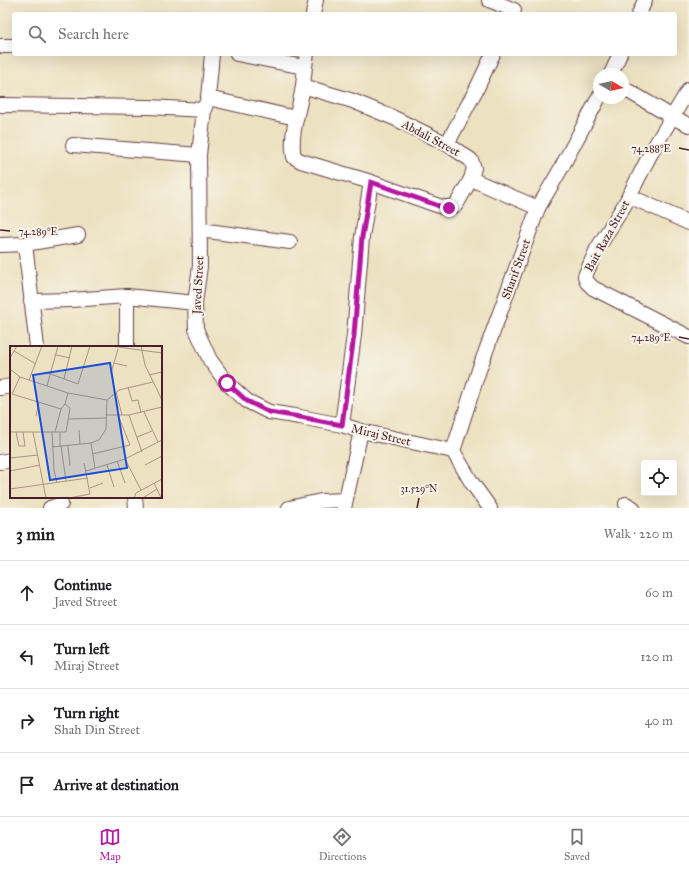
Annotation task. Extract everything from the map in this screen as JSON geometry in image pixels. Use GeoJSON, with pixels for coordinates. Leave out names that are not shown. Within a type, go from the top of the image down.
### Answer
{"type":"FeatureCollection","features":[{"type":"Feature","properties":{"kind":"street"},"geometry":{"type":"LineString","coordinates":[[313,12],[316,0]]}},
{"type":"Feature","properties":{"kind":"street"},"geometry":{"type":"LineString","coordinates":[[489,0],[515,8]]}},
{"type":"Feature","properties":{"kind":"street"},"geometry":{"type":"LineString","coordinates":[[640,12],[645,0]]}},
{"type":"Feature","properties":{"kind":"street"},"geometry":{"type":"LineString","coordinates":[[0,46],[12,46]]}},
{"type":"Feature","properties":{"kind":"street","name":"Javed Street"},"geometry":{"type":"LineString","coordinates":[[212,56],[199,155],[200,266],[195,303],[196,329],[210,360],[227,383],[247,401],[269,412],[342,425]]}},
{"type":"Feature","properties":{"kind":"street"},"geometry":{"type":"LineString","coordinates":[[256,56],[305,61],[303,86],[296,118],[292,150],[294,157],[301,161],[371,182],[442,207],[449,208],[456,205],[471,179],[538,208]]}},
{"type":"Feature","properties":{"kind":"street"},"geometry":{"type":"LineString","coordinates":[[447,144],[492,56]]}},
{"type":"Feature","properties":{"kind":"street"},"geometry":{"type":"LineString","coordinates":[[614,68],[619,56]]}},
{"type":"Feature","properties":{"kind":"street","name":"Abdali Street"},"geometry":{"type":"LineString","coordinates":[[303,86],[353,101],[394,118],[447,144],[471,160],[474,168],[471,179]]}},
{"type":"Feature","properties":{"kind":"street","name":"Bait Raza Street"},"geometry":{"type":"LineString","coordinates":[[689,89],[653,149],[629,196],[598,249],[585,276],[586,282],[593,288],[689,337]]}},
{"type":"Feature","properties":{"kind":"street"},"geometry":{"type":"LineString","coordinates":[[629,92],[672,117],[689,125]]}},
{"type":"Feature","properties":{"kind":"street"},"geometry":{"type":"LineString","coordinates":[[0,105],[141,107],[206,104],[296,118]]}},
{"type":"Feature","properties":{"kind":"street","name":"Sharif Street"},"geometry":{"type":"LineString","coordinates":[[453,450],[479,370],[538,208],[595,104]]}},
{"type":"Feature","properties":{"kind":"street"},"geometry":{"type":"LineString","coordinates":[[73,145],[199,155]]}},
{"type":"Feature","properties":{"kind":"street","name":"Miraj Street"},"geometry":{"type":"LineString","coordinates":[[371,182],[362,237],[354,335],[342,425],[361,431],[453,450]]}},
{"type":"Feature","properties":{"kind":"street"},"geometry":{"type":"LineString","coordinates":[[629,196],[689,223]]}},
{"type":"Feature","properties":{"kind":"street"},"geometry":{"type":"LineString","coordinates":[[200,230],[290,242]]}},
{"type":"Feature","properties":{"kind":"street"},"geometry":{"type":"LineString","coordinates":[[0,245],[25,244],[78,235]]}},
{"type":"Feature","properties":{"kind":"street"},"geometry":{"type":"LineString","coordinates":[[25,244],[38,346]]}},
{"type":"Feature","properties":{"kind":"street"},"geometry":{"type":"LineString","coordinates":[[127,296],[127,346]]}},
{"type":"Feature","properties":{"kind":"street"},"geometry":{"type":"LineString","coordinates":[[31,301],[127,296],[195,303]]}},
{"type":"Feature","properties":{"kind":"street"},"geometry":{"type":"LineString","coordinates":[[0,388],[10,386]]}},
{"type":"Feature","properties":{"kind":"street"},"geometry":{"type":"LineString","coordinates":[[289,508],[321,501],[345,504],[361,431]]}},
{"type":"Feature","properties":{"kind":"street"},"geometry":{"type":"LineString","coordinates":[[453,450],[472,483],[490,508]]}},
{"type":"Feature","properties":{"kind":"street"},"geometry":{"type":"LineString","coordinates":[[0,462],[10,460]]}},
{"type":"Feature","properties":{"kind":"street"},"geometry":{"type":"LineString","coordinates":[[135,498],[136,508]]}},
{"type":"Feature","properties":{"kind":"route"},"geometry":{"type":"LineString","coordinates":[[227,383],[247,401],[269,412],[342,425],[354,335],[362,237],[371,182],[442,207],[449,208]]}}]}
